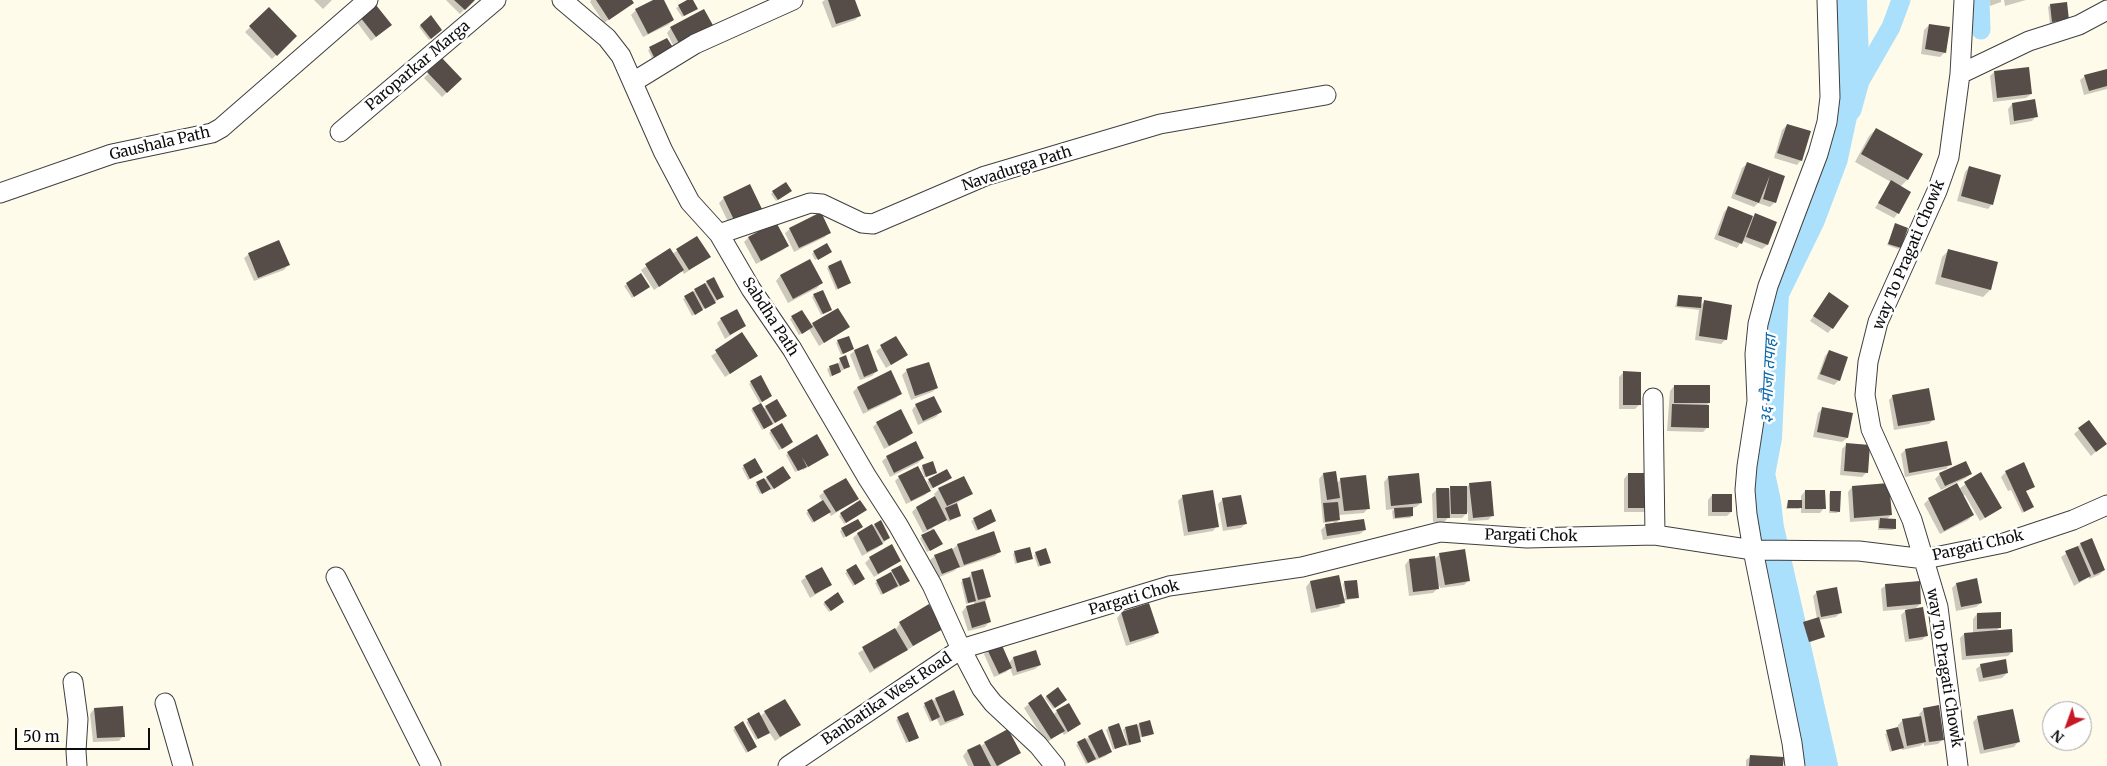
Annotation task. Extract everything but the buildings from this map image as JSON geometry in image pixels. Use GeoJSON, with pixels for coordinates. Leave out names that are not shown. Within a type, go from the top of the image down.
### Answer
{"type":"FeatureCollection","features":[{"type":"Feature","properties":{"kind":"street","name":"Gaushala Path"},"geometry":{"type":"LineString","coordinates":[[0,193],[112,154],[212,133],[221,128],[368,0]]}},
{"type":"Feature","properties":{"kind":"street","name":"Paroparkar Marga"},"geometry":{"type":"LineString","coordinates":[[340,132],[496,0]]}},
{"type":"Feature","properties":{"kind":"street","name":"Sabdha Path"},"geometry":{"type":"LineString","coordinates":[[562,0],[607,38],[621,56],[663,151],[690,202],[719,234],[751,289],[792,349],[867,477],[898,525],[932,585],[961,649],[982,689],[993,703],[1038,745],[1055,766]]}},
{"type":"Feature","properties":{"kind":"street"},"geometry":{"type":"LineString","coordinates":[[633,82],[695,44],[793,0]]}},
{"type":"Feature","properties":{"kind":"street"},"geometry":{"type":"LineString","coordinates":[[1795,766],[1757,550],[1747,514],[1746,490],[1747,466],[1757,401],[1755,354],[1758,324],[1768,286],[1818,154],[1827,122],[1830,97],[1826,0]]}},
{"type":"Feature","properties":{"kind":"street","name":"way To Pragati Chowk"},"geometry":{"type":"LineString","coordinates":[[1958,766],[1938,607],[1912,520],[1871,429],[1865,394],[1868,362],[1878,322],[1937,191],[1949,158],[1960,74],[1964,0]]}},
{"type":"Feature","properties":{"kind":"street"},"geometry":{"type":"LineString","coordinates":[[1960,74],[2029,41],[2080,25],[2107,10]]}},
{"type":"Feature","properties":{"kind":"street","name":"Navadurga Path"},"geometry":{"type":"LineString","coordinates":[[719,234],[810,203],[822,204],[862,223],[874,224],[985,176],[1160,124],[1326,95]]}},
{"type":"Feature","properties":{"kind":"street"},"geometry":{"type":"LineString","coordinates":[[1653,398],[1655,535]]}},
{"type":"Feature","properties":{"kind":"street","name":"Pargati Chok"},"geometry":{"type":"LineString","coordinates":[[961,649],[1169,586],[1302,567],[1440,532],[1527,538],[1655,535],[1757,550],[1858,551],[1925,559],[2004,543],[2073,520],[2107,505]]}},
{"type":"Feature","properties":{"kind":"street"},"geometry":{"type":"LineString","coordinates":[[336,577],[430,766]]}},
{"type":"Feature","properties":{"kind":"street","name":"Banbatika West Road"},"geometry":{"type":"LineString","coordinates":[[788,766],[961,649]]}},
{"type":"Feature","properties":{"kind":"street"},"geometry":{"type":"LineString","coordinates":[[73,682],[78,719],[77,766]]}},
{"type":"Feature","properties":{"kind":"street"},"geometry":{"type":"LineString","coordinates":[[165,703],[183,766]]}},
{"type":"Feature","properties":{"kind":"waterway","name":"३६ मौजा तपाहा"},"geometry":{"type":"LineString","coordinates":[[1822,766],[1768,528],[1759,474],[1766,438],[1773,293],[1809,219],[1832,158],[1853,60],[1851,0]]}},
{"type":"Feature","properties":{"kind":"waterway"},"geometry":{"type":"LineString","coordinates":[[1839,125],[1852,110],[1860,81],[1891,27],[1901,0]]}},
{"type":"Feature","properties":{"kind":"waterway"},"geometry":{"type":"LineString","coordinates":[[1980,0],[1981,30]]}}]}
